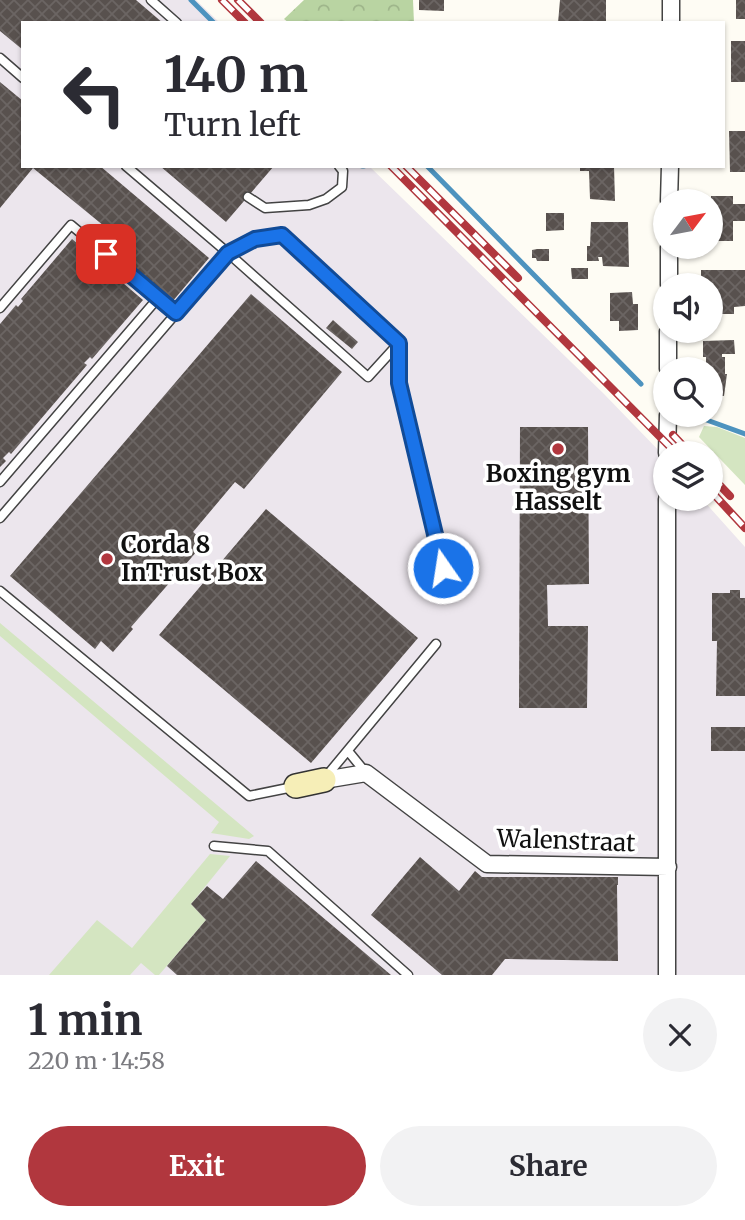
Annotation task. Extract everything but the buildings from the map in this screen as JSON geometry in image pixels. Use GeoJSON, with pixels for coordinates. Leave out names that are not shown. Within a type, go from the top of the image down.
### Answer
{"type":"FeatureCollection","features":[{"type":"Feature","properties":{"kind":"street"},"geometry":{"type":"LineString","coordinates":[[671,0],[671,21]]}},
{"type":"Feature","properties":{"kind":"street"},"geometry":{"type":"LineString","coordinates":[[669,189],[670,168]]}},
{"type":"Feature","properties":{"kind":"street","name":"Walenstraat"},"geometry":{"type":"LineString","coordinates":[[667,511],[667,975]]}},
{"type":"Feature","properties":{"kind":"street"},"geometry":{"type":"LineString","coordinates":[[296,786],[366,773]]}},
{"type":"Feature","properties":{"kind":"street","name":"Walenstraat"},"geometry":{"type":"LineString","coordinates":[[366,773],[487,864],[668,867]]}},
{"type":"Feature","properties":{"kind":"lane"},"geometry":{"type":"LineString","coordinates":[[150,0],[175,21]]}},
{"type":"Feature","properties":{"kind":"lane"},"geometry":{"type":"LineString","coordinates":[[0,58],[21,76]]}},
{"type":"Feature","properties":{"kind":"lane"},"geometry":{"type":"LineString","coordinates":[[128,168],[368,377],[399,343]]}},
{"type":"Feature","properties":{"kind":"lane"},"geometry":{"type":"LineString","coordinates":[[248,197],[265,208],[309,205],[326,199],[342,187],[343,171],[341,168]]}},
{"type":"Feature","properties":{"kind":"lane"},"geometry":{"type":"LineString","coordinates":[[0,308],[71,225],[176,313]]}},
{"type":"Feature","properties":{"kind":"lane"},"geometry":{"type":"LineString","coordinates":[[0,518],[228,253],[255,239],[282,235],[399,343],[399,383],[443,568]]}},
{"type":"Feature","properties":{"kind":"lane"},"geometry":{"type":"LineString","coordinates":[[0,482],[158,298]]}},
{"type":"Feature","properties":{"kind":"lane"},"geometry":{"type":"LineString","coordinates":[[0,591],[249,796],[296,786]]}},
{"type":"Feature","properties":{"kind":"lane"},"geometry":{"type":"LineString","coordinates":[[324,780],[436,644]]}},
{"type":"Feature","properties":{"kind":"lane"},"geometry":{"type":"LineString","coordinates":[[348,751],[366,773]]}},
{"type":"Feature","properties":{"kind":"lane"},"geometry":{"type":"LineString","coordinates":[[214,846],[268,851],[408,975]]}},
{"type":"Feature","properties":{"kind":"shaded area"},"geometry":{"type":"Polygon","coordinates":[[[0,0],[196,0],[218,21],[21,21],[21,168],[371,168],[653,445],[653,511],[713,511],[745,547],[745,975],[0,975],[0,0]]]}},
{"type":"Feature","properties":{"kind":"green space"},"geometry":{"type":"Polygon","coordinates":[[[304,0],[413,0],[414,21],[284,19],[304,0]]]}},
{"type":"Feature","properties":{"kind":"green space"},"geometry":{"type":"Polygon","coordinates":[[[704,427],[717,427],[745,438],[745,485],[723,462],[723,441],[703,441],[699,437],[704,427]]]}},
{"type":"Feature","properties":{"kind":"green space"},"geometry":{"type":"Polygon","coordinates":[[[0,623],[254,836],[249,839],[211,833],[219,822],[0,636],[0,623]]]}},
{"type":"Feature","properties":{"kind":"green space"},"geometry":{"type":"Polygon","coordinates":[[[210,854],[230,856],[191,904],[206,920],[159,975],[155,975],[141,963],[130,975],[49,975],[97,920],[132,948],[210,854]]]}},
{"type":"Feature","properties":{"kind":"waterway"},"geometry":{"type":"LineString","coordinates":[[191,0],[212,21]]}},
{"type":"Feature","properties":{"kind":"waterway"},"geometry":{"type":"LineString","coordinates":[[429,168],[641,384]]}},
{"type":"Feature","properties":{"kind":"waterway"},"geometry":{"type":"LineString","coordinates":[[723,426],[745,434]]}},
{"type":"Feature","properties":{"kind":"railway"},"geometry":{"type":"LineString","coordinates":[[222,0],[243,21]]}},
{"type":"Feature","properties":{"kind":"railway"},"geometry":{"type":"LineString","coordinates":[[238,0],[259,21]]}},
{"type":"Feature","properties":{"kind":"railway"},"geometry":{"type":"LineString","coordinates":[[393,168],[664,441]]}},
{"type":"Feature","properties":{"kind":"railway"},"geometry":{"type":"LineString","coordinates":[[408,168],[518,278]]}},
{"type":"Feature","properties":{"kind":"railway"},"geometry":{"type":"LineString","coordinates":[[673,435],[679,441]]}},
{"type":"Feature","properties":{"kind":"railway"},"geometry":{"type":"LineString","coordinates":[[723,489],[730,496]]}},
{"type":"Feature","properties":{"kind":"railway"},"geometry":{"type":"LineString","coordinates":[[723,504],[745,528]]}},
{"type":"Feature","properties":{"kind":"place","name":"Boxing gym Hasselt"},"geometry":{"type":"Point","coordinates":[558,449]}},
{"type":"Feature","properties":{"kind":"place","name":"Corda 8 InTrust Box"},"geometry":{"type":"Point","coordinates":[107,559]}},
{"type":"Feature","properties":{"kind":"route"},"geometry":{"type":"LineString","coordinates":[[106,254],[176,313],[228,253],[255,239],[282,235],[399,343],[399,383],[443,568]]}}]}
